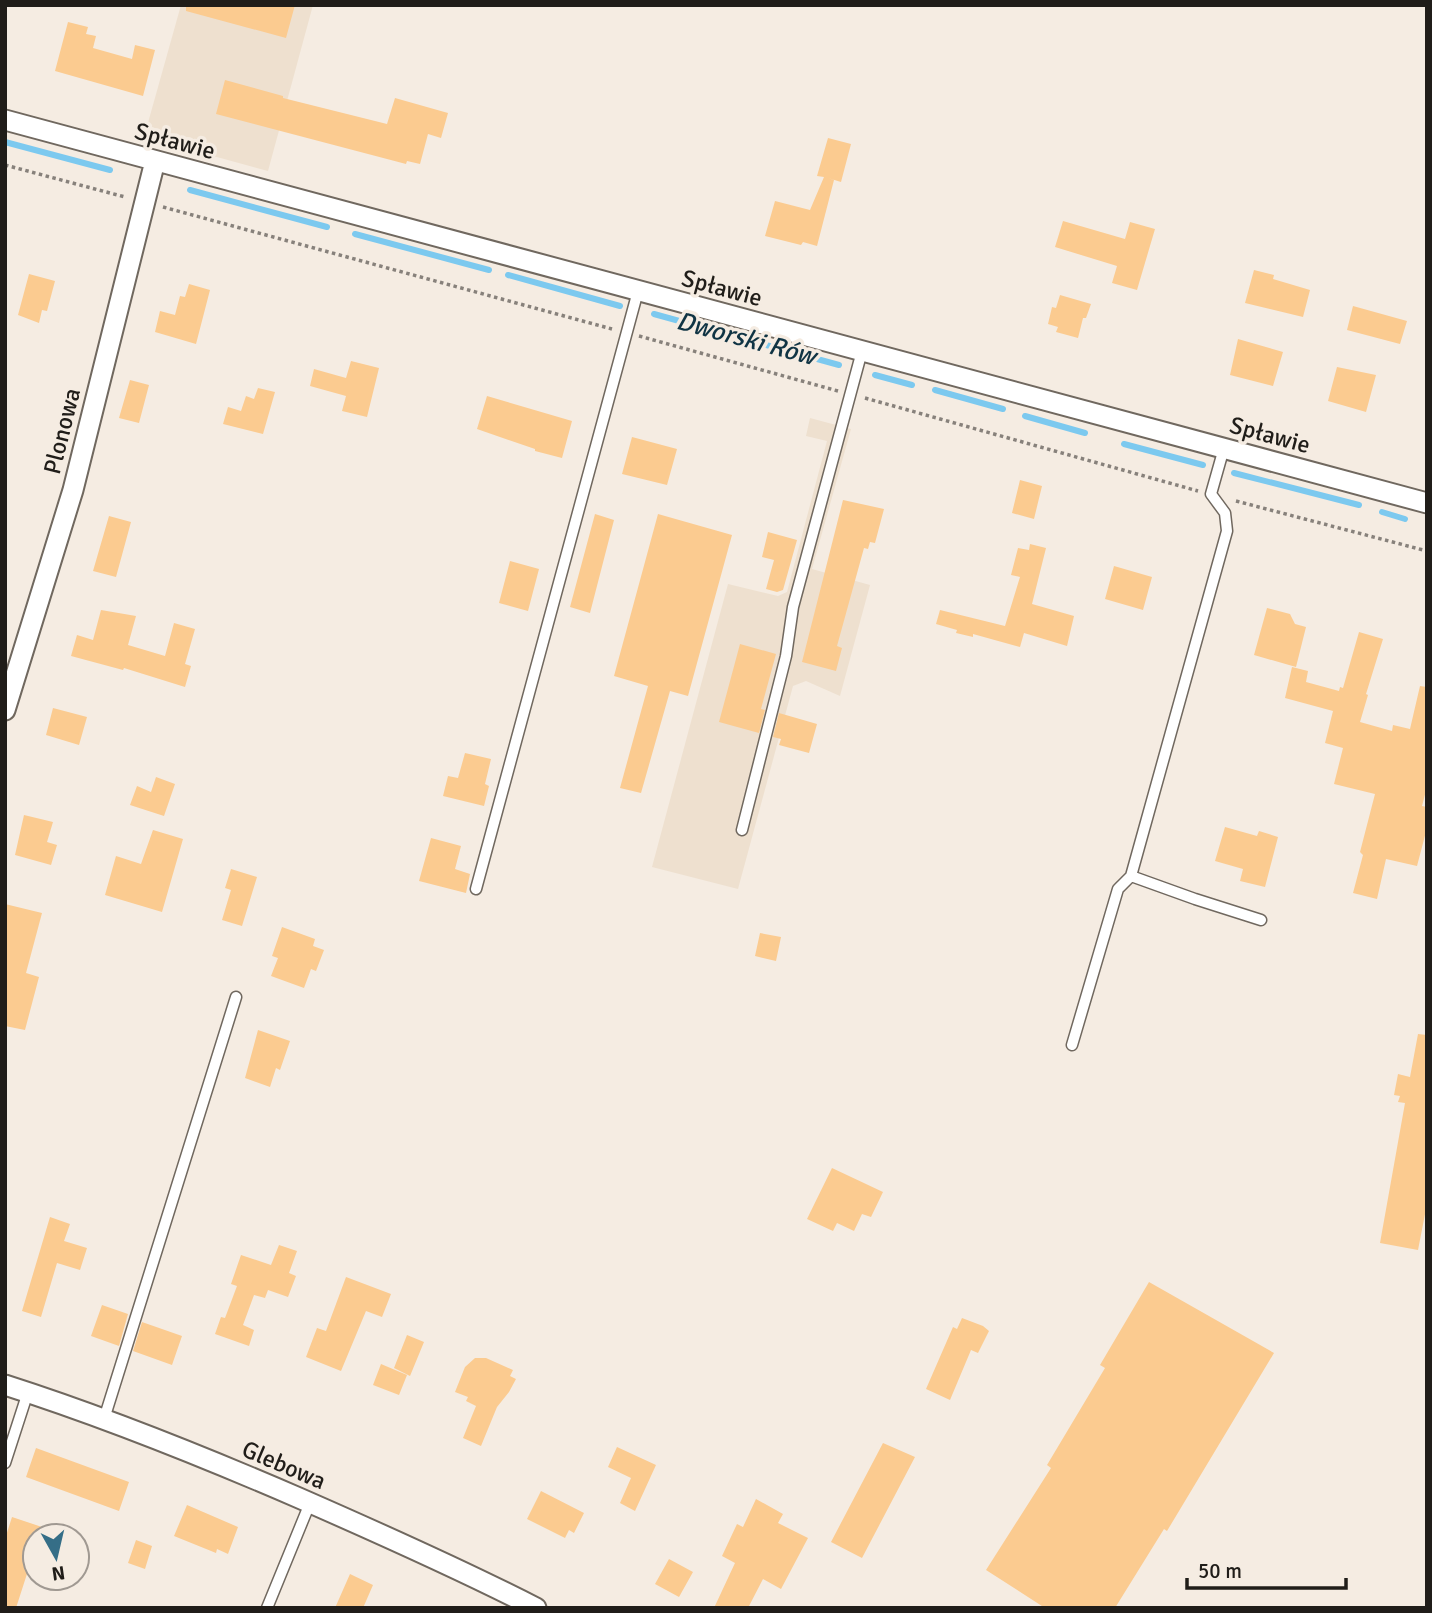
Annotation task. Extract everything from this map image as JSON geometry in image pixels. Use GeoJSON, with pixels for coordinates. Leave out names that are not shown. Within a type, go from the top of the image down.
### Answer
{"type":"FeatureCollection","features":[{"type":"Feature","properties":{"kind":"street","name":"Spławie"},"geometry":{"type":"LineString","coordinates":[[5,120],[1427,503]]}},
{"type":"Feature","properties":{"kind":"street","name":"Plonowa"},"geometry":{"type":"LineString","coordinates":[[5,710],[73,490],[155,161]]}},
{"type":"Feature","properties":{"kind":"street","name":"Glebowa"},"geometry":{"type":"LineString","coordinates":[[5,1385],[104,1419],[310,1503],[476,1577],[536,1608]]}},
{"type":"Feature","properties":{"kind":"lane"},"geometry":{"type":"LineString","coordinates":[[476,889],[638,291]]}},
{"type":"Feature","properties":{"kind":"lane"},"geometry":{"type":"LineString","coordinates":[[742,831],[786,656],[793,607],[862,351]]}},
{"type":"Feature","properties":{"kind":"lane"},"geometry":{"type":"LineString","coordinates":[[1072,1045],[1118,889],[1131,876],[1227,531],[1225,513],[1211,494],[1224,448]]}},
{"type":"Feature","properties":{"kind":"lane"},"geometry":{"type":"LineString","coordinates":[[1131,876],[1261,920]]}},
{"type":"Feature","properties":{"kind":"lane"},"geometry":{"type":"LineString","coordinates":[[104,1419],[236,997]]}},
{"type":"Feature","properties":{"kind":"lane"},"geometry":{"type":"LineString","coordinates":[[5,1463],[28,1392]]}},
{"type":"Feature","properties":{"kind":"lane"},"geometry":{"type":"LineString","coordinates":[[267,1608],[310,1503]]}},
{"type":"Feature","properties":{"kind":"path"},"geometry":{"type":"LineString","coordinates":[[5,165],[1427,551]]}},
{"type":"Feature","properties":{"kind":"shaded area"},"geometry":{"type":"Polygon","coordinates":[[[181,5],[313,5],[268,171],[144,137],[181,5]]]}},
{"type":"Feature","properties":{"kind":"shaded area"},"geometry":{"type":"Polygon","coordinates":[[[810,418],[851,429],[812,569],[870,585],[840,696],[806,681],[793,686],[738,889],[652,867],[728,584],[778,596],[787,592],[827,441],[806,436],[810,418]]]}},
{"type":"Feature","properties":{"kind":"building"},"geometry":{"type":"Polygon","coordinates":[[[186,5],[295,5],[286,38],[186,11],[186,5]]]}},
{"type":"Feature","properties":{"kind":"building"},"geometry":{"type":"Polygon","coordinates":[[[68,22],[88,27],[86,34],[96,36],[93,48],[132,59],[135,45],[155,50],[143,96],[55,71],[68,22]]]}},
{"type":"Feature","properties":{"kind":"building"},"geometry":{"type":"Polygon","coordinates":[[[225,80],[283,98],[387,124],[395,98],[448,113],[441,138],[428,134],[420,164],[407,161],[406,164],[216,114],[225,80]]]}},
{"type":"Feature","properties":{"kind":"building"},"geometry":{"type":"Polygon","coordinates":[[[828,138],[851,144],[841,182],[828,178],[834,180],[817,246],[765,236],[775,201],[810,210],[824,177],[817,176],[828,138]]]}},
{"type":"Feature","properties":{"kind":"building"},"geometry":{"type":"Polygon","coordinates":[[[1063,221],[1125,239],[1130,222],[1155,229],[1137,290],[1112,283],[1117,266],[1055,247],[1063,221]]]}},
{"type":"Feature","properties":{"kind":"building"},"geometry":{"type":"Polygon","coordinates":[[[1254,270],[1310,290],[1303,317],[1245,303],[1254,270]]]}},
{"type":"Feature","properties":{"kind":"building"},"geometry":{"type":"Polygon","coordinates":[[[29,274],[55,281],[47,311],[42,310],[39,323],[18,315],[29,274]]]}},
{"type":"Feature","properties":{"kind":"building"},"geometry":{"type":"Polygon","coordinates":[[[189,284],[210,290],[196,344],[155,332],[160,311],[175,315],[180,296],[185,297],[189,284]]]}},
{"type":"Feature","properties":{"kind":"building"},"geometry":{"type":"Polygon","coordinates":[[[1060,295],[1091,304],[1086,318],[1083,318],[1078,338],[1056,332],[1058,327],[1048,324],[1052,307],[1056,308],[1060,295]]]}},
{"type":"Feature","properties":{"kind":"building"},"geometry":{"type":"Polygon","coordinates":[[[1353,306],[1407,321],[1400,344],[1347,330],[1353,306]]]}},
{"type":"Feature","properties":{"kind":"building"},"geometry":{"type":"Polygon","coordinates":[[[1238,339],[1283,352],[1273,386],[1230,375],[1238,339]]]}},
{"type":"Feature","properties":{"kind":"building"},"geometry":{"type":"Polygon","coordinates":[[[351,361],[379,368],[367,417],[342,411],[346,396],[310,386],[314,369],[346,378],[351,361]]]}},
{"type":"Feature","properties":{"kind":"building"},"geometry":{"type":"Polygon","coordinates":[[[1337,367],[1376,375],[1366,412],[1328,401],[1337,367]]]}},
{"type":"Feature","properties":{"kind":"building"},"geometry":{"type":"Polygon","coordinates":[[[130,380],[149,385],[139,423],[119,418],[130,380]]]}},
{"type":"Feature","properties":{"kind":"building"},"geometry":{"type":"Polygon","coordinates":[[[258,388],[275,392],[263,434],[223,424],[228,407],[241,411],[246,396],[254,399],[258,388]]]}},
{"type":"Feature","properties":{"kind":"building"},"geometry":{"type":"Polygon","coordinates":[[[487,396],[572,421],[562,458],[477,429],[487,396]]]}},
{"type":"Feature","properties":{"kind":"building"},"geometry":{"type":"Polygon","coordinates":[[[632,437],[677,449],[667,485],[622,474],[632,437]]]}},
{"type":"Feature","properties":{"kind":"building"},"geometry":{"type":"Polygon","coordinates":[[[1020,480],[1042,486],[1034,519],[1012,513],[1020,480]]]}},
{"type":"Feature","properties":{"kind":"building"},"geometry":{"type":"Polygon","coordinates":[[[843,500],[884,509],[875,543],[870,542],[868,549],[864,548],[837,646],[842,648],[836,671],[802,662],[843,500]]]}},
{"type":"Feature","properties":{"kind":"building"},"geometry":{"type":"Polygon","coordinates":[[[595,514],[614,520],[590,613],[570,607],[595,514]]]}},
{"type":"Feature","properties":{"kind":"building"},"geometry":{"type":"Polygon","coordinates":[[[658,514],[732,535],[688,696],[670,691],[641,793],[620,788],[648,686],[614,676],[658,514]]]}},
{"type":"Feature","properties":{"kind":"building"},"geometry":{"type":"Polygon","coordinates":[[[109,516],[131,522],[116,577],[93,571],[109,516]]]}},
{"type":"Feature","properties":{"kind":"building"},"geometry":{"type":"Polygon","coordinates":[[[768,532],[797,540],[783,590],[777,592],[766,589],[774,560],[762,557],[768,532]]]}},
{"type":"Feature","properties":{"kind":"building"},"geometry":{"type":"Polygon","coordinates":[[[1030,544],[1046,548],[1032,604],[1074,616],[1067,646],[1024,633],[1020,647],[973,634],[973,637],[956,633],[957,630],[936,624],[940,610],[1005,626],[1020,577],[1011,575],[1018,548],[1029,550],[1030,544]]]}},
{"type":"Feature","properties":{"kind":"building"},"geometry":{"type":"Polygon","coordinates":[[[510,561],[539,569],[528,611],[499,603],[510,561]]]}},
{"type":"Feature","properties":{"kind":"building"},"geometry":{"type":"Polygon","coordinates":[[[1114,566],[1152,577],[1143,610],[1105,599],[1114,566]]]}},
{"type":"Feature","properties":{"kind":"building"},"geometry":{"type":"Polygon","coordinates":[[[1267,608],[1290,614],[1295,624],[1306,627],[1296,667],[1254,655],[1267,608]]]}},
{"type":"Feature","properties":{"kind":"building"},"geometry":{"type":"Polygon","coordinates":[[[101,610],[136,616],[128,645],[165,656],[174,623],[195,629],[185,664],[191,666],[185,687],[124,668],[123,670],[71,656],[77,635],[93,640],[101,610]]]}},
{"type":"Feature","properties":{"kind":"building"},"geometry":{"type":"Polygon","coordinates":[[[1359,632],[1383,639],[1360,722],[1392,731],[1393,725],[1410,729],[1420,686],[1427,687],[1427,787],[1422,806],[1427,807],[1427,828],[1417,866],[1386,859],[1377,899],[1353,893],[1375,794],[1334,784],[1343,748],[1325,743],[1333,711],[1285,698],[1292,667],[1308,671],[1306,682],[1339,691],[1340,687],[1343,688],[1359,632]]]}},
{"type":"Feature","properties":{"kind":"building"},"geometry":{"type":"Polygon","coordinates":[[[740,644],[776,654],[761,709],[765,710],[759,733],[719,722],[740,644]]]}},
{"type":"Feature","properties":{"kind":"building"},"geometry":{"type":"Polygon","coordinates":[[[53,708],[87,717],[79,745],[46,735],[53,708]]]}},
{"type":"Feature","properties":{"kind":"building"},"geometry":{"type":"Polygon","coordinates":[[[779,713],[817,724],[809,753],[779,745],[781,739],[773,737],[779,713]]]}},
{"type":"Feature","properties":{"kind":"building"},"geometry":{"type":"Polygon","coordinates":[[[465,753],[491,759],[485,784],[489,786],[484,806],[443,796],[448,776],[458,778],[465,753]]]}},
{"type":"Feature","properties":{"kind":"building"},"geometry":{"type":"Polygon","coordinates":[[[156,777],[175,784],[164,816],[130,805],[137,786],[151,792],[156,777]]]}},
{"type":"Feature","properties":{"kind":"building"},"geometry":{"type":"Polygon","coordinates":[[[24,815],[53,822],[47,842],[57,845],[51,865],[15,855],[24,815]]]}},
{"type":"Feature","properties":{"kind":"building"},"geometry":{"type":"Polygon","coordinates":[[[1225,827],[1257,836],[1259,831],[1278,837],[1265,887],[1240,881],[1243,869],[1215,861],[1225,827]]]}},
{"type":"Feature","properties":{"kind":"building"},"geometry":{"type":"Polygon","coordinates":[[[153,830],[183,839],[162,912],[105,895],[116,856],[141,864],[153,830]]]}},
{"type":"Feature","properties":{"kind":"building"},"geometry":{"type":"Polygon","coordinates":[[[431,838],[461,846],[455,869],[470,874],[466,893],[419,881],[431,838]]]}},
{"type":"Feature","properties":{"kind":"building"},"geometry":{"type":"Polygon","coordinates":[[[231,869],[257,877],[242,926],[222,920],[231,890],[225,888],[231,869]]]}},
{"type":"Feature","properties":{"kind":"building"},"geometry":{"type":"Polygon","coordinates":[[[5,904],[42,913],[26,973],[39,977],[25,1030],[5,1026],[5,904]]]}},
{"type":"Feature","properties":{"kind":"building"},"geometry":{"type":"Polygon","coordinates":[[[282,927],[315,939],[313,946],[324,950],[316,971],[311,969],[304,988],[271,976],[278,958],[272,956],[282,927]]]}},
{"type":"Feature","properties":{"kind":"building"},"geometry":{"type":"Polygon","coordinates":[[[760,933],[781,937],[776,961],[755,956],[760,933]]]}},
{"type":"Feature","properties":{"kind":"building"},"geometry":{"type":"Polygon","coordinates":[[[258,1030],[290,1041],[280,1070],[276,1068],[270,1087],[245,1078],[258,1030]]]}},
{"type":"Feature","properties":{"kind":"building"},"geometry":{"type":"Polygon","coordinates":[[[1418,1034],[1427,1035],[1427,1204],[1418,1250],[1380,1243],[1405,1103],[1398,1102],[1400,1096],[1394,1095],[1398,1074],[1410,1077],[1418,1034]]]}},
{"type":"Feature","properties":{"kind":"building"},"geometry":{"type":"Polygon","coordinates":[[[832,1168],[883,1192],[871,1217],[862,1214],[854,1231],[837,1223],[833,1231],[807,1219],[832,1168]]]}},
{"type":"Feature","properties":{"kind":"building"},"geometry":{"type":"Polygon","coordinates":[[[50,1217],[70,1224],[64,1241],[87,1248],[80,1270],[57,1263],[41,1317],[22,1311],[50,1217]]]}},
{"type":"Feature","properties":{"kind":"building"},"geometry":{"type":"Polygon","coordinates":[[[279,1245],[297,1251],[289,1273],[296,1276],[288,1297],[268,1290],[265,1298],[254,1295],[243,1325],[254,1330],[249,1346],[215,1334],[221,1317],[225,1318],[237,1286],[231,1284],[241,1255],[271,1265],[279,1245]]]}},
{"type":"Feature","properties":{"kind":"building"},"geometry":{"type":"Polygon","coordinates":[[[346,1277],[391,1294],[382,1317],[366,1311],[341,1371],[306,1357],[317,1328],[326,1331],[346,1277]]]}},
{"type":"Feature","properties":{"kind":"building"},"geometry":{"type":"Polygon","coordinates":[[[1149,1282],[1274,1353],[1167,1531],[1164,1529],[1115,1608],[1045,1608],[986,1570],[1051,1468],[1047,1465],[1105,1368],[1100,1365],[1149,1282]]]}},
{"type":"Feature","properties":{"kind":"building"},"geometry":{"type":"Polygon","coordinates":[[[102,1305],[128,1314],[119,1346],[91,1336],[102,1305]]]}},
{"type":"Feature","properties":{"kind":"building"},"geometry":{"type":"Polygon","coordinates":[[[962,1318],[989,1331],[978,1353],[971,1350],[950,1400],[926,1389],[953,1327],[957,1329],[962,1318]]]}},
{"type":"Feature","properties":{"kind":"building"},"geometry":{"type":"Polygon","coordinates":[[[142,1322],[182,1336],[172,1365],[133,1351],[142,1322]]]}},
{"type":"Feature","properties":{"kind":"building"},"geometry":{"type":"Polygon","coordinates":[[[407,1335],[424,1342],[410,1376],[394,1368],[407,1335]]]}},
{"type":"Feature","properties":{"kind":"building"},"geometry":{"type":"Polygon","coordinates":[[[475,1358],[486,1358],[513,1370],[510,1376],[516,1379],[497,1407],[481,1446],[463,1438],[476,1406],[466,1401],[468,1397],[455,1392],[465,1367],[475,1358]]]}},
{"type":"Feature","properties":{"kind":"building"},"geometry":{"type":"Polygon","coordinates":[[[381,1364],[407,1375],[399,1395],[373,1385],[381,1364]]]}},
{"type":"Feature","properties":{"kind":"building"},"geometry":{"type":"Polygon","coordinates":[[[883,1443],[915,1457],[862,1558],[831,1542],[883,1443]]]}},
{"type":"Feature","properties":{"kind":"building"},"geometry":{"type":"Polygon","coordinates":[[[617,1447],[656,1465],[635,1511],[620,1503],[631,1478],[608,1467],[617,1447]]]}},
{"type":"Feature","properties":{"kind":"building"},"geometry":{"type":"Polygon","coordinates":[[[36,1448],[129,1482],[119,1511],[26,1477],[36,1448]]]}},
{"type":"Feature","properties":{"kind":"building"},"geometry":{"type":"Polygon","coordinates":[[[541,1491],[584,1513],[574,1533],[569,1530],[565,1538],[527,1519],[541,1491]]]}},
{"type":"Feature","properties":{"kind":"building"},"geometry":{"type":"Polygon","coordinates":[[[756,1499],[783,1514],[778,1523],[808,1538],[781,1589],[763,1579],[748,1608],[714,1608],[735,1563],[722,1556],[737,1524],[743,1527],[756,1499]]]}},
{"type":"Feature","properties":{"kind":"building"},"geometry":{"type":"Polygon","coordinates":[[[187,1505],[238,1527],[228,1554],[217,1549],[216,1553],[174,1536],[187,1505]]]}},
{"type":"Feature","properties":{"kind":"building"},"geometry":{"type":"Polygon","coordinates":[[[12,1517],[27,1522],[21,1522],[21,1592],[16,1608],[5,1608],[5,1539],[12,1517]]]}},
{"type":"Feature","properties":{"kind":"building"},"geometry":{"type":"Polygon","coordinates":[[[136,1540],[152,1546],[145,1569],[128,1563],[136,1540]]]}},
{"type":"Feature","properties":{"kind":"building"},"geometry":{"type":"Polygon","coordinates":[[[669,1559],[693,1572],[679,1597],[655,1584],[669,1559]]]}},
{"type":"Feature","properties":{"kind":"building"},"geometry":{"type":"Polygon","coordinates":[[[350,1574],[373,1585],[363,1608],[335,1608],[350,1574]]]}},
{"type":"Feature","properties":{"kind":"waterway","name":"Dworski Rów"},"geometry":{"type":"LineString","coordinates":[[5,142],[110,170]]}},
{"type":"Feature","properties":{"kind":"waterway","name":"Dworski Rów"},"geometry":{"type":"LineString","coordinates":[[190,190],[327,227]]}},
{"type":"Feature","properties":{"kind":"waterway","name":"Dworski Rów"},"geometry":{"type":"LineString","coordinates":[[355,234],[489,270]]}},
{"type":"Feature","properties":{"kind":"waterway","name":"Dworski Rów"},"geometry":{"type":"LineString","coordinates":[[508,275],[620,306]]}},
{"type":"Feature","properties":{"kind":"waterway","name":"Dworski Rów"},"geometry":{"type":"LineString","coordinates":[[654,314],[839,365]]}},
{"type":"Feature","properties":{"kind":"waterway","name":"Dworski Rów"},"geometry":{"type":"LineString","coordinates":[[875,375],[912,385]]}},
{"type":"Feature","properties":{"kind":"waterway","name":"Dworski Rów"},"geometry":{"type":"LineString","coordinates":[[935,390],[1003,409]]}},
{"type":"Feature","properties":{"kind":"waterway","name":"Dworski Rów"},"geometry":{"type":"LineString","coordinates":[[1025,416],[1085,433]]}},
{"type":"Feature","properties":{"kind":"waterway","name":"Dworski Rów"},"geometry":{"type":"LineString","coordinates":[[1124,444],[1203,465]]}},
{"type":"Feature","properties":{"kind":"waterway","name":"Dworski Rów"},"geometry":{"type":"LineString","coordinates":[[1234,473],[1359,505]]}},
{"type":"Feature","properties":{"kind":"waterway","name":"Dworski Rów"},"geometry":{"type":"LineString","coordinates":[[1382,512],[1405,519]]}}]}
